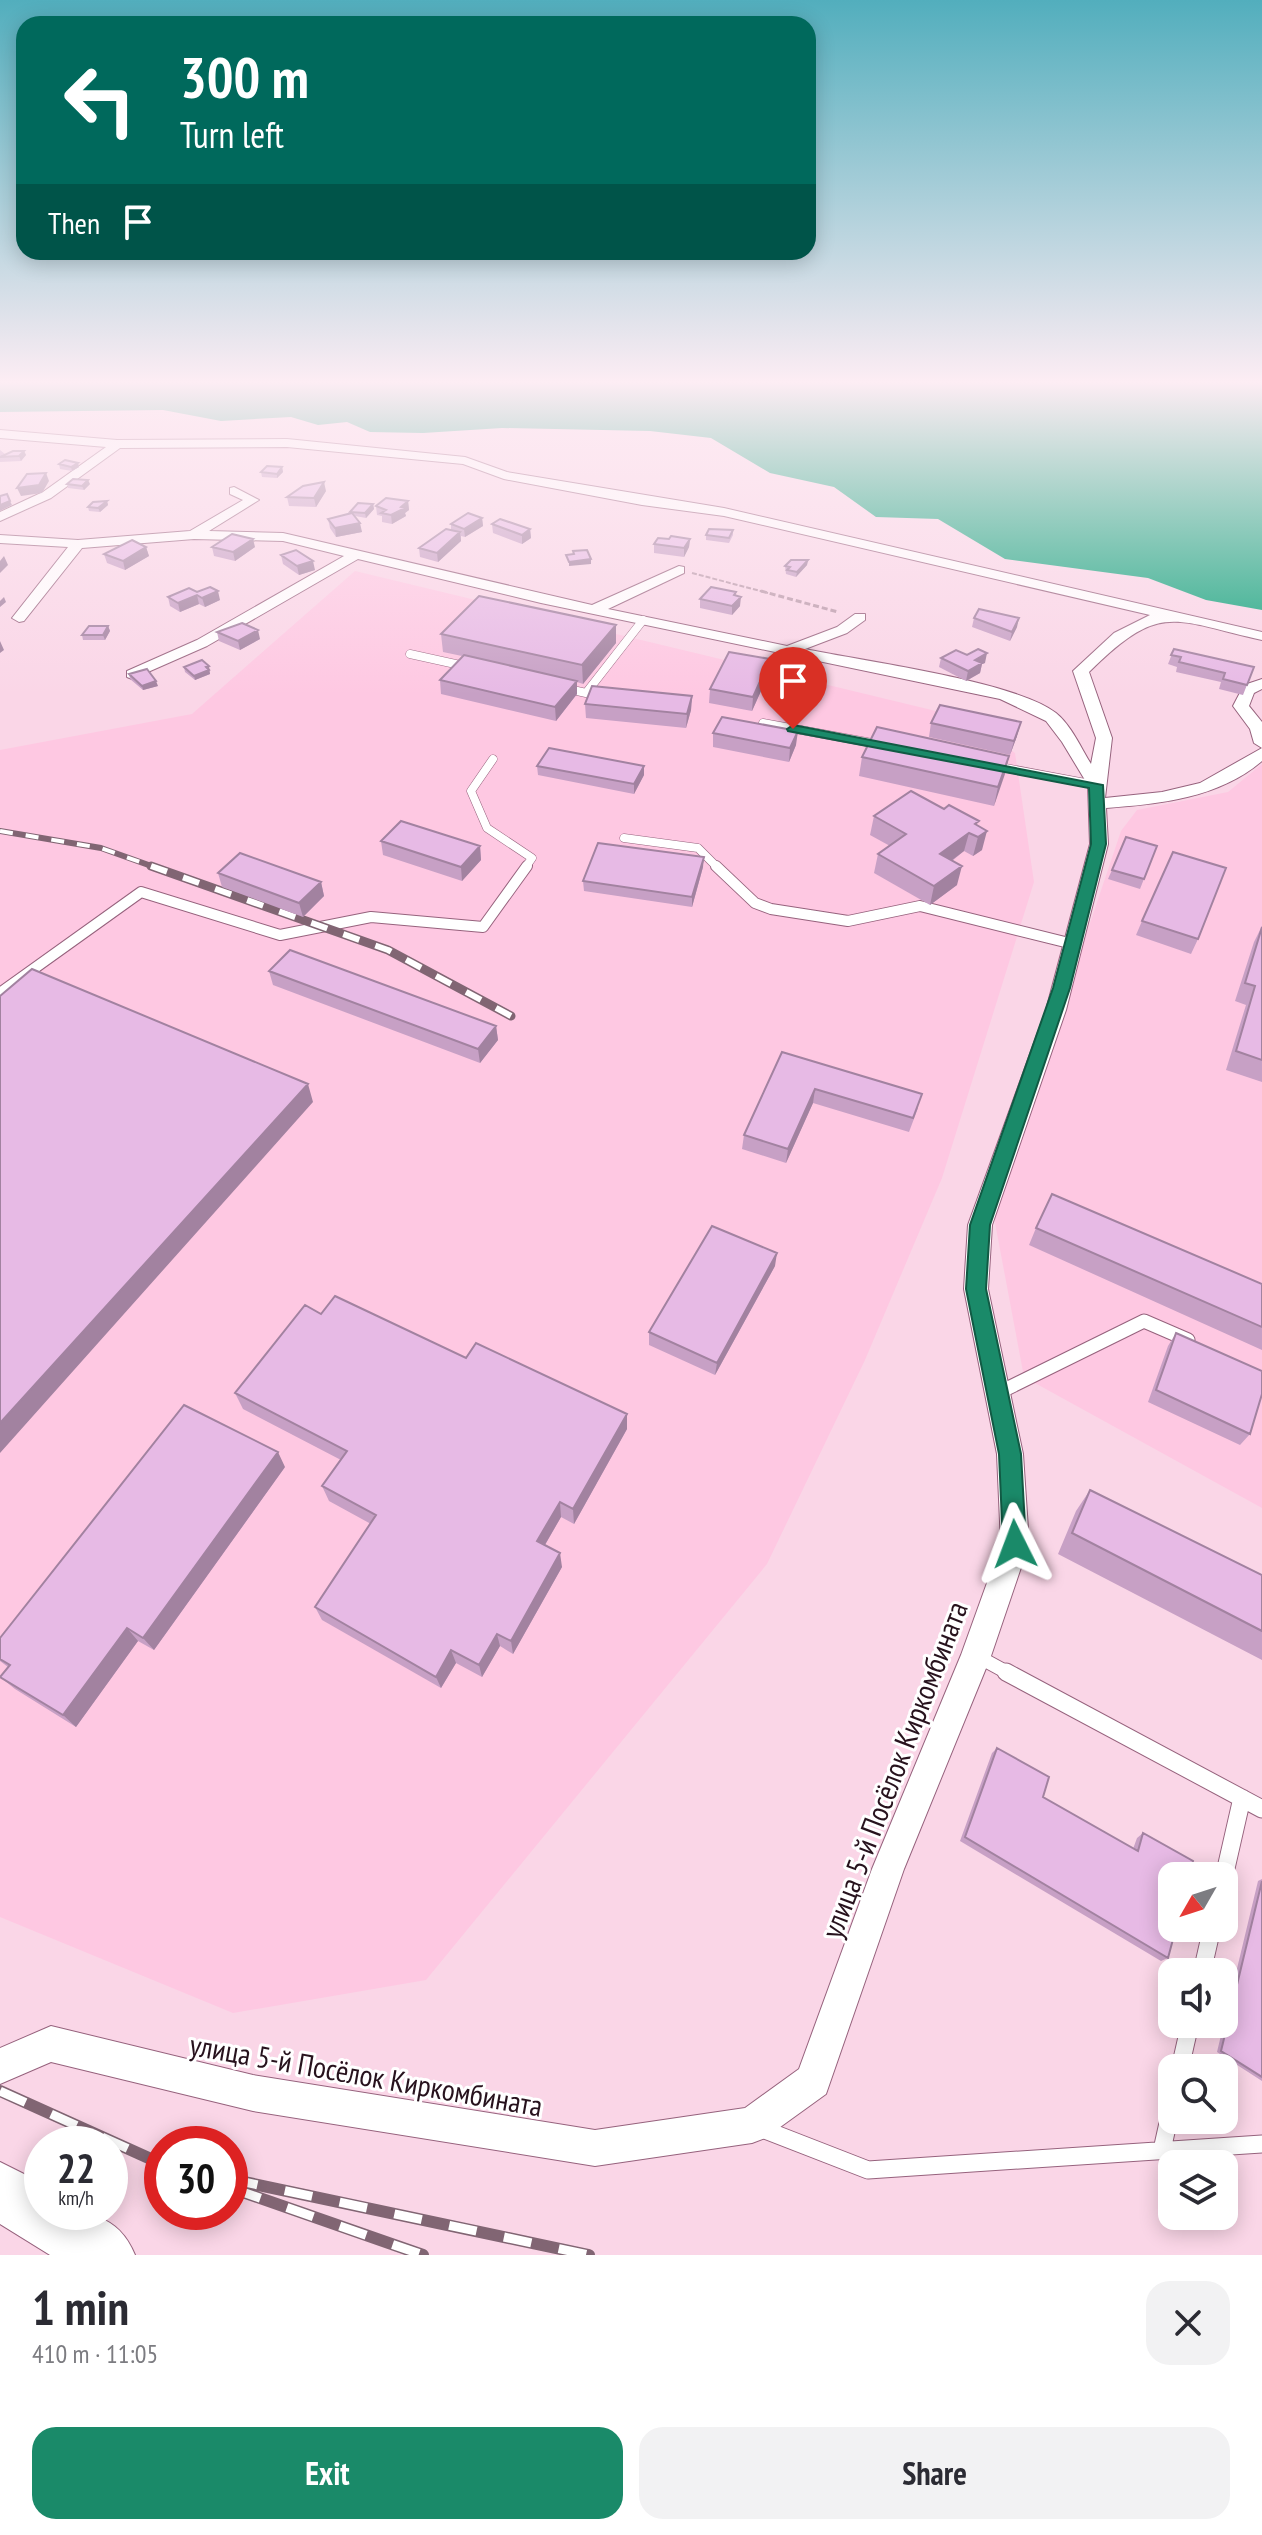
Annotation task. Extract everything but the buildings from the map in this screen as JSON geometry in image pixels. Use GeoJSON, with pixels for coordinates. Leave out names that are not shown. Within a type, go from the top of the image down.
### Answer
{"type":"FeatureCollection","features":[{"type":"Feature","properties":{"kind":"main road"},"geometry":{"type":"LineString","coordinates":[[0,2191],[105,2255]]}},
{"type":"Feature","properties":{"kind":"street"},"geometry":{"type":"LineString","coordinates":[[0,517],[47,495],[62,484]]}},
{"type":"Feature","properties":{"kind":"street"},"geometry":{"type":"LineString","coordinates":[[553,484],[724,512],[1262,636]]}},
{"type":"Feature","properties":{"kind":"street"},"geometry":{"type":"LineString","coordinates":[[194,535],[253,500],[234,491]]}},
{"type":"Feature","properties":{"kind":"street"},"geometry":{"type":"LineString","coordinates":[[0,539],[78,544],[194,535],[283,537],[353,556],[643,620],[1004,695],[1033,706],[1052,718],[1097,794],[1178,797],[1251,764],[1262,753]]}},
{"type":"Feature","properties":{"kind":"street"},"geometry":{"type":"LineString","coordinates":[[0,549],[20,542]]}},
{"type":"Feature","properties":{"kind":"street"},"geometry":{"type":"LineString","coordinates":[[19,618],[78,544]]}},
{"type":"Feature","properties":{"kind":"street"},"geometry":{"type":"LineString","coordinates":[[132,674],[202,643],[353,556]]}},
{"type":"Feature","properties":{"kind":"street"},"geometry":{"type":"LineString","coordinates":[[596,609],[679,570]]}},
{"type":"Feature","properties":{"kind":"street"},"geometry":{"type":"LineString","coordinates":[[788,650],[842,630],[860,617]]}},
{"type":"Feature","properties":{"kind":"street","name":"улица 5-й Посёлок Киркомбината"},"geometry":{"type":"LineString","coordinates":[[0,2066],[51,2044],[253,2093],[595,2148],[752,2125],[813,2081],[888,1869],[976,1656],[1015,1544],[1010,1454],[976,1289],[980,1225],[1056,1010],[1099,844],[1097,794],[1104,738],[1081,671],[1108,644],[1151,617],[1174,617]]}},
{"type":"Feature","properties":{"kind":"street"},"geometry":{"type":"LineString","coordinates":[[1262,684],[1252,684],[1246,690],[1241,706],[1258,728],[1262,743]]}},
{"type":"Feature","properties":{"kind":"lane"},"geometry":{"type":"LineString","coordinates":[[557,687],[586,693],[643,620]]}},
{"type":"Feature","properties":{"kind":"lane"},"geometry":{"type":"LineString","coordinates":[[410,654],[483,670]]}},
{"type":"Feature","properties":{"kind":"lane"},"geometry":{"type":"LineString","coordinates":[[763,723],[899,748]]}},
{"type":"Feature","properties":{"kind":"lane"},"geometry":{"type":"LineString","coordinates":[[0,993],[141,892],[280,935],[371,917],[483,927],[532,858],[487,828],[471,791],[493,759]]}},
{"type":"Feature","properties":{"kind":"lane"},"geometry":{"type":"LineString","coordinates":[[990,765],[1097,794]]}},
{"type":"Feature","properties":{"kind":"lane"},"geometry":{"type":"LineString","coordinates":[[624,838],[698,848],[755,903],[771,909],[848,921],[920,906],[1073,944]]}},
{"type":"Feature","properties":{"kind":"lane"},"geometry":{"type":"LineString","coordinates":[[998,1394],[1144,1321],[1197,1344]]}},
{"type":"Feature","properties":{"kind":"lane"},"geometry":{"type":"LineString","coordinates":[[976,1656],[1262,1809]]}},
{"type":"Feature","properties":{"kind":"lane"},"geometry":{"type":"LineString","coordinates":[[1227,1862],[1242,1798]]}},
{"type":"Feature","properties":{"kind":"lane"},"geometry":{"type":"LineString","coordinates":[[752,2125],[868,2170],[1158,2150]]}},
{"type":"Feature","properties":{"kind":"lane"},"geometry":{"type":"LineString","coordinates":[[1166,2134],[1162,2150],[1262,2144]]}},
{"type":"Feature","properties":{"kind":"path"},"geometry":{"type":"LineString","coordinates":[[679,570],[738,582],[860,617]]}},
{"type":"Feature","properties":{"kind":"shaded area"},"geometry":{"type":"Polygon","coordinates":[[[821,484],[1262,484],[1262,610],[1206,600],[1148,578],[1005,559],[938,519],[876,517],[834,487],[821,484]]]}},
{"type":"Feature","properties":{"kind":"shaded area"},"geometry":{"type":"Polygon","coordinates":[[[355,571],[969,719],[1015,753],[1034,882],[942,1178],[865,1360],[767,1564],[426,1980],[233,2013],[0,1917],[0,750],[192,714],[355,571]]]}},
{"type":"Feature","properties":{"kind":"shaded area"},"geometry":{"type":"Polygon","coordinates":[[[1262,764],[1262,1508],[1024,1377],[993,1212],[1121,831],[1137,810],[1228,792],[1262,764]]]}},
{"type":"Feature","properties":{"kind":"railway"},"geometry":{"type":"LineString","coordinates":[[0,831],[101,848],[157,868]]}},
{"type":"Feature","properties":{"kind":"railway"},"geometry":{"type":"LineString","coordinates":[[151,866],[388,950],[511,1016]]}},
{"type":"Feature","properties":{"kind":"railway"},"geometry":{"type":"LineString","coordinates":[[0,2091],[144,2156]]}},
{"type":"Feature","properties":{"kind":"railway"},"geometry":{"type":"LineString","coordinates":[[248,2183],[589,2255]]}},
{"type":"Feature","properties":{"kind":"railway"},"geometry":{"type":"LineString","coordinates":[[248,2194],[423,2255]]}},
{"type":"Feature","properties":{"kind":"route"},"geometry":{"type":"LineString","coordinates":[[793,729],[1096,785],[1099,844],[1056,1010],[980,1225],[976,1289],[1010,1454],[1015,1544]]}}]}
